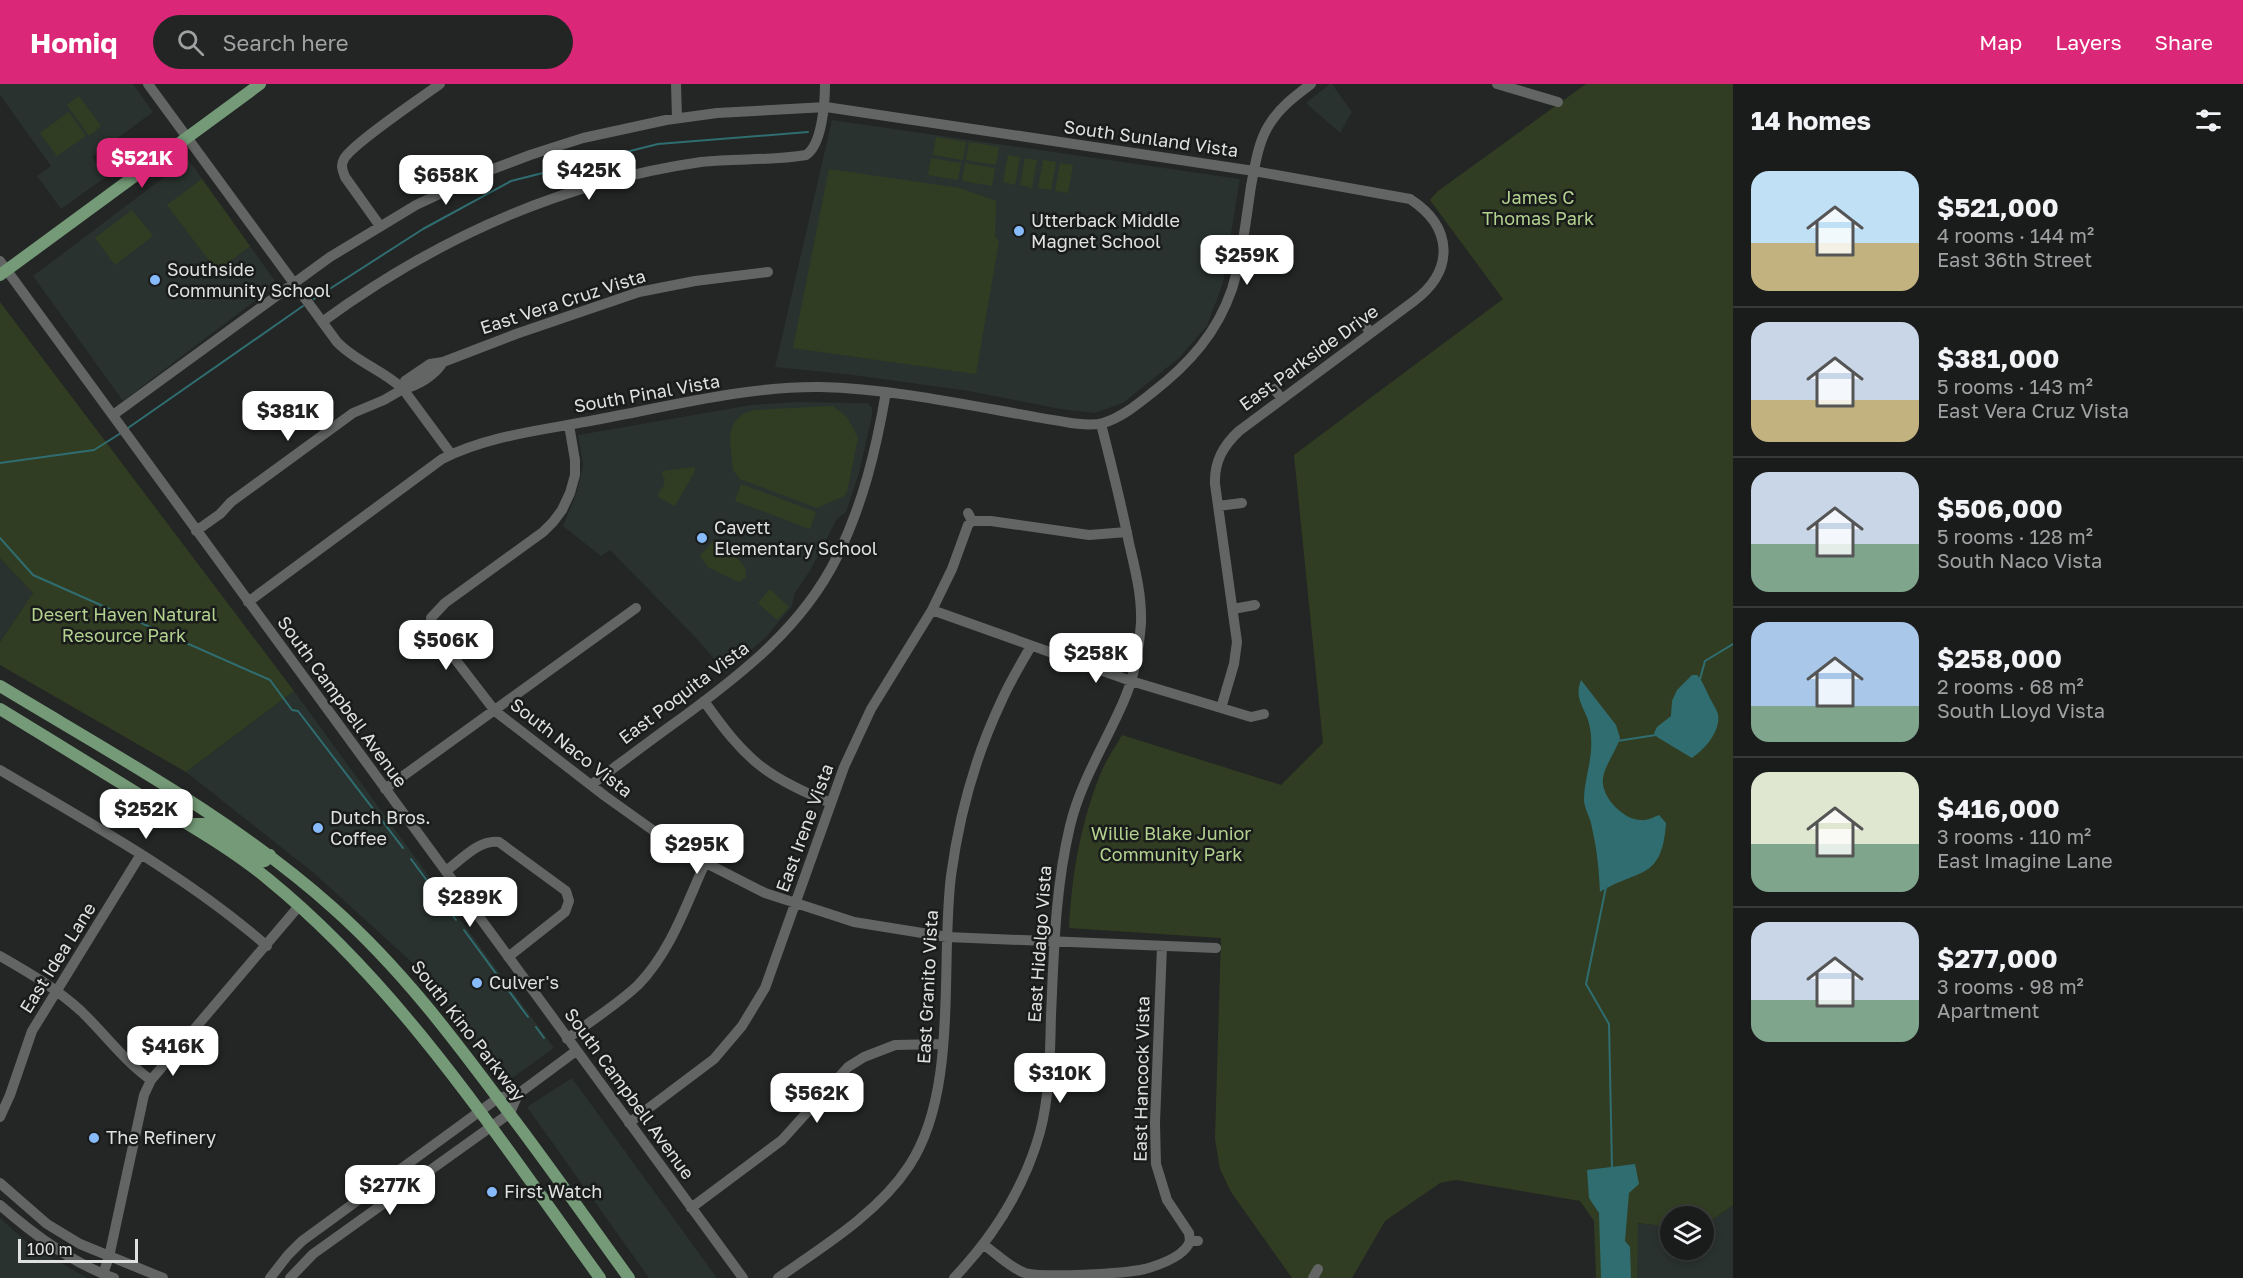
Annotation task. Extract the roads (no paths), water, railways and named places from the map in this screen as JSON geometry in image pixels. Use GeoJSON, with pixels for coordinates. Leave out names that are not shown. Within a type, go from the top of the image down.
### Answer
{"type":"FeatureCollection","features":[{"type":"Feature","properties":{"kind":"main road"},"geometry":{"type":"LineString","coordinates":[[2,269],[261,84]]}},
{"type":"Feature","properties":{"kind":"main road","name":"South Kino Parkway"},"geometry":{"type":"LineString","coordinates":[[0,686],[226,822],[332,907],[433,1010],[629,1278]]}},
{"type":"Feature","properties":{"kind":"main road"},"geometry":{"type":"LineString","coordinates":[[0,709],[249,864],[351,954],[389,997],[479,1112],[596,1275]]}},
{"type":"Feature","properties":{"kind":"main road"},"geometry":{"type":"LineString","coordinates":[[187,824],[207,824],[261,862],[270,855]]}},
{"type":"Feature","properties":{"kind":"street"},"geometry":{"type":"LineString","coordinates":[[148,84],[322,322],[348,353],[396,382],[403,389],[451,454]]}},
{"type":"Feature","properties":{"kind":"street"},"geometry":{"type":"LineString","coordinates":[[380,226],[345,177],[342,164],[348,152],[440,84]]}},
{"type":"Feature","properties":{"kind":"street"},"geometry":{"type":"LineString","coordinates":[[676,84],[677,118]]}},
{"type":"Feature","properties":{"kind":"street"},"geometry":{"type":"LineString","coordinates":[[322,322],[385,279],[460,237],[564,194],[640,174],[701,162],[806,155],[813,150],[816,141],[825,107],[825,84]]}},
{"type":"Feature","properties":{"kind":"street"},"geometry":{"type":"LineString","coordinates":[[1101,424],[1133,407],[1170,378],[1194,356],[1214,328],[1236,274],[1254,171],[1262,139],[1268,126],[1288,102],[1311,84]]}},
{"type":"Feature","properties":{"kind":"street"},"geometry":{"type":"LineString","coordinates":[[1497,84],[1558,102]]}},
{"type":"Feature","properties":{"kind":"street","name":"South Sunland Vista"},"geometry":{"type":"LineString","coordinates":[[113,415],[334,254],[380,226],[452,188],[530,154],[583,138],[677,118],[758,110],[825,107],[1254,171],[1410,199],[1434,220],[1439,228],[1443,246]]}},
{"type":"Feature","properties":{"kind":"street","name":"East Parkside Drive"},"geometry":{"type":"LineString","coordinates":[[1221,708],[1237,642],[1214,474],[1221,452],[1239,431],[1429,290],[1441,268],[1443,246]]}},
{"type":"Feature","properties":{"kind":"street","name":"South Campbell Avenue"},"geometry":{"type":"LineString","coordinates":[[2,269],[113,415],[743,1278]]}},
{"type":"Feature","properties":{"kind":"street","name":"East Vera Cruz Vista"},"geometry":{"type":"LineString","coordinates":[[196,531],[220,514],[231,502],[352,413],[384,400],[403,389],[405,381],[430,364],[443,362],[639,292],[695,280],[768,272]]}},
{"type":"Feature","properties":{"kind":"street"},"geometry":{"type":"LineString","coordinates":[[1363,323],[1371,333]]}},
{"type":"Feature","properties":{"kind":"street","name":"South Pinal Vista"},"geometry":{"type":"LineString","coordinates":[[248,602],[442,459],[463,448],[505,437],[705,399],[770,390],[817,387],[886,392],[1071,423],[1101,424]]}},
{"type":"Feature","properties":{"kind":"street"},"geometry":{"type":"LineString","coordinates":[[1274,388],[1282,399]]}},
{"type":"Feature","properties":{"kind":"street","name":"East Poquita Vista"},"geometry":{"type":"LineString","coordinates":[[591,784],[704,701],[764,653],[796,618],[832,565],[858,506],[872,466],[886,392]]}},
{"type":"Feature","properties":{"kind":"street","name":"East Hidalgo Vista"},"geometry":{"type":"LineString","coordinates":[[954,1278],[984,1245],[1004,1216],[1017,1192],[1040,1130],[1049,1076],[1058,885],[1070,823],[1090,768],[1116,719],[1131,681],[1137,656],[1140,588],[1101,424]]}},
{"type":"Feature","properties":{"kind":"street","name":"South Naco Vista"},"geometry":{"type":"LineString","coordinates":[[569,425],[575,475],[570,493],[554,522],[427,617],[438,637],[495,711],[668,841],[705,863],[765,893],[794,904],[854,922],[947,937],[1215,948]]}},
{"type":"Feature","properties":{"kind":"street"},"geometry":{"type":"LineString","coordinates":[[1218,506],[1242,503]]}},
{"type":"Feature","properties":{"kind":"street","name":"East Irene Vista"},"geometry":{"type":"LineString","coordinates":[[629,1123],[714,1059],[742,1026],[765,988],[844,767],[872,709],[932,610],[952,569],[970,517],[1089,535],[1127,532]]}},
{"type":"Feature","properties":{"kind":"street"},"geometry":{"type":"LineString","coordinates":[[1233,609],[1255,605]]}},
{"type":"Feature","properties":{"kind":"street"},"geometry":{"type":"LineString","coordinates":[[386,789],[636,608]]}},
{"type":"Feature","properties":{"kind":"street"},"geometry":{"type":"LineString","coordinates":[[932,610],[1131,681],[1251,717],[1264,714]]}},
{"type":"Feature","properties":{"kind":"street","name":"East Granito Vista"},"geometry":{"type":"LineString","coordinates":[[778,1278],[883,1199],[910,1166],[926,1132],[939,1090],[947,937],[956,839],[980,753],[1001,700],[1031,646]]}},
{"type":"Feature","properties":{"kind":"street"},"geometry":{"type":"LineString","coordinates":[[704,701],[726,732],[752,761],[784,783],[831,803]]}},
{"type":"Feature","properties":{"kind":"street"},"geometry":{"type":"LineString","coordinates":[[0,770],[141,854],[203,897],[267,946]]}},
{"type":"Feature","properties":{"kind":"street"},"geometry":{"type":"LineString","coordinates":[[446,871],[482,844],[499,842],[562,888],[574,902],[561,916],[508,957]]}},
{"type":"Feature","properties":{"kind":"street","name":"East Idea Lane"},"geometry":{"type":"LineString","coordinates":[[0,1117],[32,1031],[141,854]]}},
{"type":"Feature","properties":{"kind":"street"},"geometry":{"type":"LineString","coordinates":[[567,1039],[636,986],[657,962],[683,914],[705,863]]}},
{"type":"Feature","properties":{"kind":"street"},"geometry":{"type":"LineString","coordinates":[[0,1205],[34,1233],[108,1276],[109,1257],[144,1095],[151,1080],[299,906]]}},
{"type":"Feature","properties":{"kind":"street","name":"East Hancock Vista"},"geometry":{"type":"LineString","coordinates":[[984,1245],[1016,1269],[1030,1275],[1047,1277],[1142,1270],[1161,1264],[1194,1241],[1167,1200],[1156,1164],[1154,1147],[1162,946]]}},
{"type":"Feature","properties":{"kind":"street"},"geometry":{"type":"LineString","coordinates":[[0,956],[80,1010],[131,1064],[151,1080]]}},
{"type":"Feature","properties":{"kind":"street"},"geometry":{"type":"LineString","coordinates":[[692,1208],[782,1140],[848,1067],[864,1057],[895,1046],[942,1044]]}},
{"type":"Feature","properties":{"kind":"street"},"geometry":{"type":"LineString","coordinates":[[270,1278],[302,1241],[498,1098],[518,1094],[576,1052]]}},
{"type":"Feature","properties":{"kind":"street"},"geometry":{"type":"LineString","coordinates":[[290,1278],[313,1254],[510,1113],[518,1094]]}},
{"type":"Feature","properties":{"kind":"street"},"geometry":{"type":"LineString","coordinates":[[0,1183],[47,1224],[80,1244],[163,1278]]}},
{"type":"Feature","properties":{"kind":"water"},"geometry":{"type":"Polygon","coordinates":[[[1692,675],[1697,675],[1702,682],[1718,714],[1718,720],[1711,739],[1692,758],[1654,733],[1657,727],[1671,716],[1672,701],[1677,690],[1692,675]]]}},
{"type":"Feature","properties":{"kind":"water"},"geometry":{"type":"Polygon","coordinates":[[[1581,680],[1616,725],[1620,738],[1603,778],[1605,792],[1609,799],[1620,811],[1634,819],[1646,820],[1659,815],[1666,823],[1664,842],[1654,864],[1637,875],[1600,892],[1595,844],[1584,801],[1591,738],[1579,694],[1581,680]]]}},
{"type":"Feature","properties":{"kind":"water"},"geometry":{"type":"Polygon","coordinates":[[[1635,1164],[1639,1184],[1629,1193],[1625,1241],[1630,1247],[1631,1278],[1601,1278],[1599,1213],[1589,1198],[1587,1170],[1635,1164]]]}},
{"type":"Feature","properties":{"kind":"waterway"},"geometry":{"type":"LineString","coordinates":[[314,299],[423,229],[511,181],[658,144],[808,132]]}},
{"type":"Feature","properties":{"kind":"waterway"},"geometry":{"type":"LineString","coordinates":[[128,428],[303,306]]}},
{"type":"Feature","properties":{"kind":"waterway"},"geometry":{"type":"LineString","coordinates":[[0,463],[94,450],[121,433]]}},
{"type":"Feature","properties":{"kind":"waterway"},"geometry":{"type":"LineString","coordinates":[[0,538],[33,575],[270,680],[292,710],[298,711],[403,848]]}},
{"type":"Feature","properties":{"kind":"waterway"},"geometry":{"type":"LineString","coordinates":[[1700,679],[1705,661],[1733,644]]}},
{"type":"Feature","properties":{"kind":"waterway"},"geometry":{"type":"LineString","coordinates":[[1617,741],[1656,735]]}},
{"type":"Feature","properties":{"kind":"waterway"},"geometry":{"type":"LineString","coordinates":[[411,859],[456,920]]}},
{"type":"Feature","properties":{"kind":"waterway"},"geometry":{"type":"LineString","coordinates":[[1606,887],[1586,984],[1609,1024],[1612,1168]]}},
{"type":"Feature","properties":{"kind":"waterway"},"geometry":{"type":"LineString","coordinates":[[464,930],[528,1017]]}},
{"type":"Feature","properties":{"kind":"waterway"},"geometry":{"type":"LineString","coordinates":[[536,1027],[544,1038]]}},
{"type":"Feature","properties":{"kind":"place","name":"Utterback Middle Magnet School"},"geometry":{"type":"Point","coordinates":[1019,231]}},
{"type":"Feature","properties":{"kind":"place","name":"Southside Community School"},"geometry":{"type":"Point","coordinates":[155,280]}},
{"type":"Feature","properties":{"kind":"place","name":"Cavett Elementary School"},"geometry":{"type":"Point","coordinates":[702,538]}},
{"type":"Feature","properties":{"kind":"place","name":"Dutch Bros. Coffee"},"geometry":{"type":"Point","coordinates":[318,828]}},
{"type":"Feature","properties":{"kind":"place","name":"Culver's"},"geometry":{"type":"Point","coordinates":[477,983]}},
{"type":"Feature","properties":{"kind":"place","name":"The Refinery"},"geometry":{"type":"Point","coordinates":[94,1138]}},
{"type":"Feature","properties":{"kind":"place","name":"First Watch"},"geometry":{"type":"Point","coordinates":[492,1192]}},
{"type":"Feature","properties":{"kind":"park label","name":"James C Thomas Park"},"geometry":{"type":"Point","coordinates":[1538,208]}},
{"type":"Feature","properties":{"kind":"park label","name":"Desert Haven Natural Resource Park"},"geometry":{"type":"Point","coordinates":[124,625]}},
{"type":"Feature","properties":{"kind":"park label","name":"Willie Blake Junior Community Park"},"geometry":{"type":"Point","coordinates":[1171,844]}}]}
